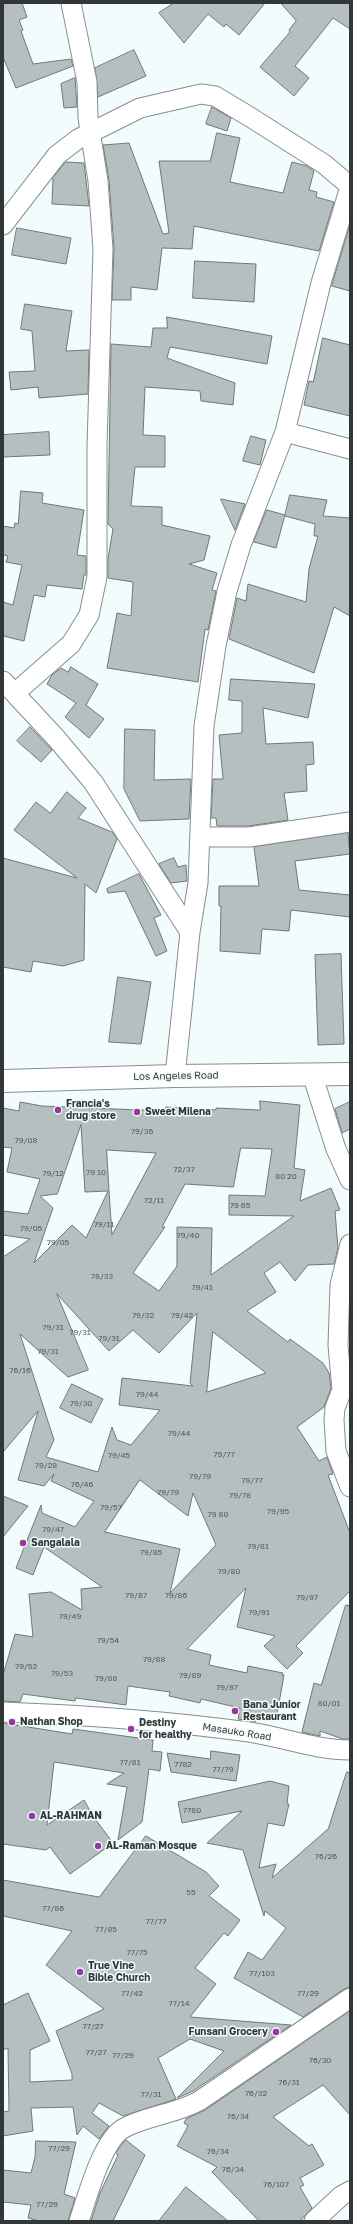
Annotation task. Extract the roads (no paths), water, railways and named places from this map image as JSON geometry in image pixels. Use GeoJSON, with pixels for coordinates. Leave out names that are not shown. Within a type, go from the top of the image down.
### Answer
{"type":"FeatureCollection","features":[{"type":"Feature","properties":{"kind":"main road","name":"Los Angeles Road"},"geometry":{"type":"LineString","coordinates":[[3,1081],[175,1076],[350,1074]]}},
{"type":"Feature","properties":{"kind":"street"},"geometry":{"type":"LineString","coordinates":[[72,3],[87,82],[91,131],[98,181],[103,249],[101,367],[97,446],[97,577],[89,615],[71,644],[9,687],[93,782],[190,932]]}},
{"type":"Feature","properties":{"kind":"street"},"geometry":{"type":"LineString","coordinates":[[3,225],[57,155],[91,131],[140,108],[201,94],[215,96],[250,117],[324,164],[350,186],[321,283],[285,432],[241,544],[227,591],[216,646],[204,726],[201,837],[198,883],[190,932],[175,1076]]}},
{"type":"Feature","properties":{"kind":"street"},"geometry":{"type":"LineString","coordinates":[[285,432],[350,449]]}},
{"type":"Feature","properties":{"kind":"street"},"geometry":{"type":"LineString","coordinates":[[201,837],[249,837],[350,822]]}},
{"type":"Feature","properties":{"kind":"street"},"geometry":{"type":"LineString","coordinates":[[312,1074],[336,1149],[350,1180]]}},
{"type":"Feature","properties":{"kind":"street"},"geometry":{"type":"LineString","coordinates":[[350,1244],[340,1285],[338,1345],[342,1390],[335,1408],[334,1420],[336,1451],[350,1487]]}},
{"type":"Feature","properties":{"kind":"street","name":"Masauko Road"},"geometry":{"type":"LineString","coordinates":[[3,1712],[122,1718],[198,1725],[251,1732],[329,1750],[350,1750]]}},
{"type":"Feature","properties":{"kind":"street"},"geometry":{"type":"LineString","coordinates":[[78,2221],[96,2172],[115,2134],[124,2128],[182,2111],[199,2102],[350,1998]]}},
{"type":"Feature","properties":{"kind":"street"},"geometry":{"type":"LineString","coordinates":[[314,2221],[340,2196],[350,2191]]}},
{"type":"Feature","properties":{"kind":"place","name":"Francia's drug store"},"geometry":{"type":"Point","coordinates":[58,1110]}},
{"type":"Feature","properties":{"kind":"place","name":"Sweet Milena"},"geometry":{"type":"Point","coordinates":[137,1112]}},
{"type":"Feature","properties":{"kind":"place","name":"Sangalala"},"geometry":{"type":"Point","coordinates":[23,1543]}},
{"type":"Feature","properties":{"kind":"place","name":"Bana Junior Restaurant"},"geometry":{"type":"Point","coordinates":[235,1711]}},
{"type":"Feature","properties":{"kind":"place","name":"Nathan Shop"},"geometry":{"type":"Point","coordinates":[12,1722]}},
{"type":"Feature","properties":{"kind":"place","name":"Destiny for healthy"},"geometry":{"type":"Point","coordinates":[131,1729]}},
{"type":"Feature","properties":{"kind":"place","name":"AL-RAHMAN"},"geometry":{"type":"Point","coordinates":[32,1816]}},
{"type":"Feature","properties":{"kind":"place","name":"AL-Raman Mosque"},"geometry":{"type":"Point","coordinates":[98,1846]}},
{"type":"Feature","properties":{"kind":"place","name":"True Vine Bible Church"},"geometry":{"type":"Point","coordinates":[80,1972]}},
{"type":"Feature","properties":{"kind":"place","name":"Funsani Grocery"},"geometry":{"type":"Point","coordinates":[276,2032]}}]}
